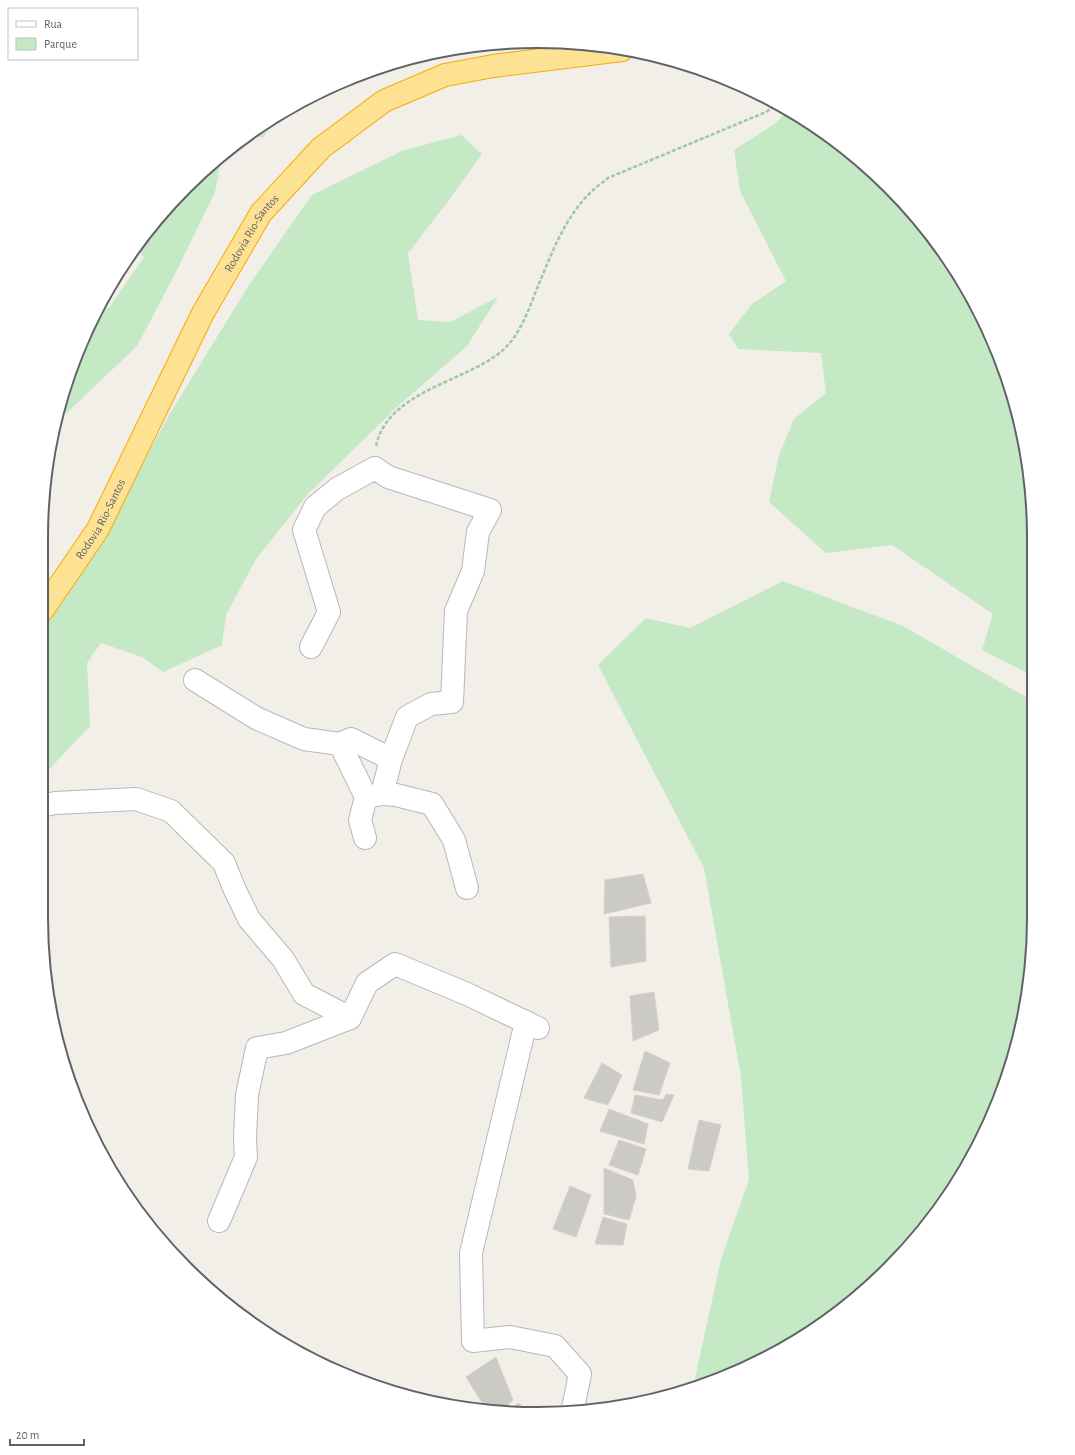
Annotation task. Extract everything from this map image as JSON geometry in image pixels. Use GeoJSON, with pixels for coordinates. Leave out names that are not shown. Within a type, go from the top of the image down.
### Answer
{"type":"FeatureCollection","features":[{"type":"Feature","properties":{"kind":"highway","name":"Rodovia Rio-Santos"},"geometry":{"type":"LineString","coordinates":[[48,602],[98,529],[203,313],[262,212],[321,148],[384,101],[445,75],[494,66],[603,52]]}},
{"type":"Feature","properties":{"kind":"street"},"geometry":{"type":"LineString","coordinates":[[311,647],[329,612],[304,530],[315,507],[337,489],[375,468],[388,477],[490,510],[478,532],[473,571],[456,611],[452,702],[431,704],[407,717],[391,759],[360,820],[365,838]]}},
{"type":"Feature","properties":{"kind":"street"},"geometry":{"type":"LineString","coordinates":[[195,680],[256,718],[304,739],[340,744],[351,739],[391,759]]}},
{"type":"Feature","properties":{"kind":"street"},"geometry":{"type":"LineString","coordinates":[[340,744],[374,795]]}},
{"type":"Feature","properties":{"kind":"street"},"geometry":{"type":"LineString","coordinates":[[374,795],[396,795],[432,804],[454,840],[467,888]]}},
{"type":"Feature","properties":{"kind":"street"},"geometry":{"type":"LineString","coordinates":[[48,805],[136,799],[171,811],[224,863],[249,919],[284,959],[304,994],[350,1018]]}},
{"type":"Feature","properties":{"kind":"street"},"geometry":{"type":"LineString","coordinates":[[219,1220],[246,1157],[245,1138],[247,1095],[257,1048],[286,1043],[350,1018],[366,983],[396,964],[467,994],[532,1025],[471,1253],[473,1340],[510,1337],[555,1346],[580,1374],[574,1406]]}},
{"type":"Feature","properties":{"kind":"path"},"geometry":{"type":"LineString","coordinates":[[375,468],[377,441],[384,427],[394,414],[419,395],[493,358],[504,349],[515,336],[527,312],[553,249],[572,215],[589,194],[608,178],[766,112],[772,108]]}},
{"type":"Feature","properties":{"kind":"green space"},"geometry":{"type":"Polygon","coordinates":[[[783,115],[809,130],[860,169],[884,191],[906,215],[945,266],[977,321],[1001,380],[1018,442],[1023,474],[1027,538],[1027,673],[982,650],[993,614],[892,545],[826,553],[769,502],[779,455],[794,419],[826,393],[821,353],[738,349],[729,334],[752,304],[786,281],[740,191],[734,150],[776,123],[783,115]]]}},
{"type":"Feature","properties":{"kind":"green space"},"geometry":{"type":"Polygon","coordinates":[[[270,128],[263,138],[257,137],[270,128]]]}},
{"type":"Feature","properties":{"kind":"green space"},"geometry":{"type":"Polygon","coordinates":[[[461,135],[482,154],[408,253],[418,320],[450,322],[498,297],[467,346],[398,406],[307,495],[256,559],[226,615],[222,645],[163,672],[142,657],[101,643],[87,663],[90,726],[48,771],[48,614],[111,522],[169,415],[249,285],[312,195],[402,151],[461,135]]]}},
{"type":"Feature","properties":{"kind":"green space"},"geometry":{"type":"Polygon","coordinates":[[[220,165],[215,192],[174,276],[137,346],[64,416],[74,380],[98,321],[105,309],[109,308],[144,257],[140,252],[169,215],[191,191],[220,165]]]}},
{"type":"Feature","properties":{"kind":"green space"},"geometry":{"type":"Polygon","coordinates":[[[783,581],[903,626],[1027,698],[1027,918],[1023,981],[1018,1013],[1001,1075],[977,1134],[945,1189],[926,1215],[884,1264],[860,1286],[809,1325],[782,1341],[754,1357],[694,1381],[721,1259],[749,1180],[741,1077],[704,868],[598,665],[646,618],[690,628],[783,581]]]}},
{"type":"Feature","properties":{"kind":"building"},"geometry":{"type":"Polygon","coordinates":[[[643,874],[651,903],[604,914],[605,880],[643,874]]]}},
{"type":"Feature","properties":{"kind":"building"},"geometry":{"type":"Polygon","coordinates":[[[645,916],[646,961],[611,967],[609,917],[645,916]]]}},
{"type":"Feature","properties":{"kind":"building"},"geometry":{"type":"Polygon","coordinates":[[[654,992],[659,1030],[633,1041],[630,996],[654,992]]]}},
{"type":"Feature","properties":{"kind":"building"},"geometry":{"type":"Polygon","coordinates":[[[645,1051],[670,1063],[659,1095],[633,1090],[645,1051]]]}},
{"type":"Feature","properties":{"kind":"building"},"geometry":{"type":"Polygon","coordinates":[[[602,1063],[622,1075],[608,1105],[584,1098],[602,1063]]]}},
{"type":"Feature","properties":{"kind":"building"},"geometry":{"type":"Polygon","coordinates":[[[666,1094],[674,1095],[662,1122],[631,1113],[635,1095],[663,1100],[666,1094]]]}},
{"type":"Feature","properties":{"kind":"building"},"geometry":{"type":"Polygon","coordinates":[[[609,1109],[648,1124],[644,1144],[600,1131],[609,1109]]]}},
{"type":"Feature","properties":{"kind":"building"},"geometry":{"type":"Polygon","coordinates":[[[699,1120],[721,1125],[709,1171],[688,1169],[699,1120]]]}},
{"type":"Feature","properties":{"kind":"building"},"geometry":{"type":"Polygon","coordinates":[[[619,1140],[646,1149],[638,1175],[609,1165],[619,1140]]]}},
{"type":"Feature","properties":{"kind":"building"},"geometry":{"type":"Polygon","coordinates":[[[604,1168],[633,1180],[636,1197],[629,1220],[604,1214],[604,1168]]]}},
{"type":"Feature","properties":{"kind":"building"},"geometry":{"type":"Polygon","coordinates":[[[570,1186],[591,1195],[576,1237],[553,1229],[570,1186]]]}},
{"type":"Feature","properties":{"kind":"building"},"geometry":{"type":"Polygon","coordinates":[[[603,1217],[627,1224],[623,1245],[595,1244],[603,1217]]]}},
{"type":"Feature","properties":{"kind":"building"},"geometry":{"type":"Polygon","coordinates":[[[496,1357],[513,1400],[506,1406],[483,1404],[466,1377],[496,1357]]]}},
{"type":"Feature","properties":{"kind":"building"},"geometry":{"type":"Polygon","coordinates":[[[518,1403],[523,1407],[515,1406],[518,1403]]]}}]}
